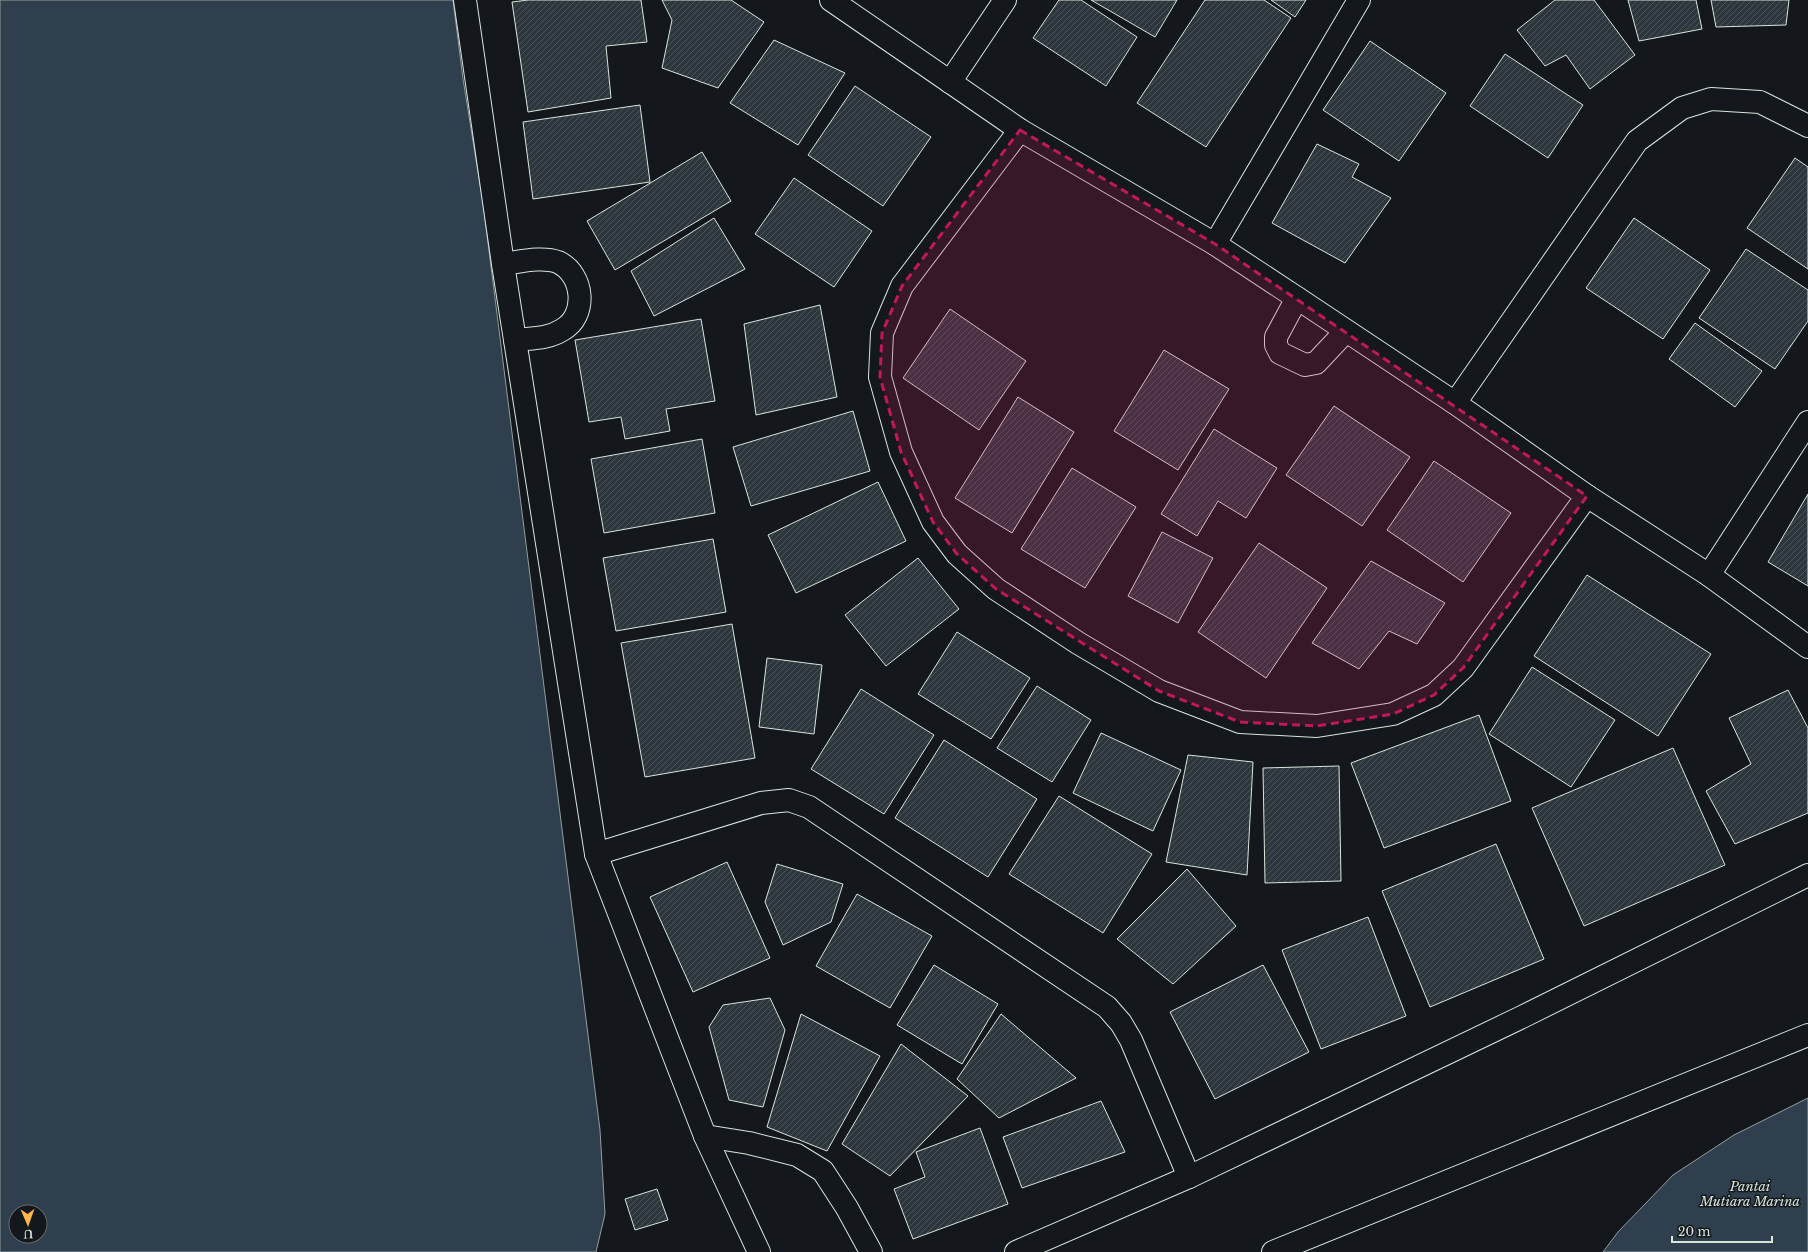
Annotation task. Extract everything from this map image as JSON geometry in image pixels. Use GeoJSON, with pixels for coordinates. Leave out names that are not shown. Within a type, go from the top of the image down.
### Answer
{"type":"FeatureCollection","features":[{"type":"Feature","properties":{"kind":"street"},"geometry":{"type":"LineString","coordinates":[[465,0],[503,264],[596,854],[704,1136],[759,1252]]}},
{"type":"Feature","properties":{"kind":"street"},"geometry":{"type":"LineString","coordinates":[[831,0],[1020,130],[1215,244],[1297,298],[1455,403],[1587,496],[1709,575],[1808,647]]}},
{"type":"Feature","properties":{"kind":"street"},"geometry":{"type":"LineString","coordinates":[[950,82],[1005,0]]}},
{"type":"Feature","properties":{"kind":"street"},"geometry":{"type":"LineString","coordinates":[[1215,244],[1359,0]]}},
{"type":"Feature","properties":{"kind":"street"},"geometry":{"type":"LineString","coordinates":[[1455,403],[1637,141],[1682,108],[1711,99],[1760,102],[1808,126]]}},
{"type":"Feature","properties":{"kind":"street"},"geometry":{"type":"LineString","coordinates":[[1020,130],[902,286],[882,333],[880,377],[901,452],[933,522],[957,554],[996,589],[1078,643],[1159,691],[1240,722],[1317,726],[1393,714],[1434,695],[1463,668],[1587,496]]}},
{"type":"Feature","properties":{"kind":"street"},"geometry":{"type":"LineString","coordinates":[[503,264],[544,260],[557,262],[567,268],[574,275],[580,296],[576,318],[564,330],[548,337],[515,340]]}},
{"type":"Feature","properties":{"kind":"street"},"geometry":{"type":"LineString","coordinates":[[1297,298],[1276,337],[1276,345],[1280,353],[1305,365],[1316,363],[1346,331]]}},
{"type":"Feature","properties":{"kind":"street"},"geometry":{"type":"LineString","coordinates":[[1709,575],[1808,422]]}},
{"type":"Feature","properties":{"kind":"street"},"geometry":{"type":"LineString","coordinates":[[596,854],[761,803],[789,800],[809,807],[1107,1007],[1121,1023],[1131,1040],[1189,1177]]}},
{"type":"Feature","properties":{"kind":"street"},"geometry":{"type":"LineString","coordinates":[[1016,1252],[1189,1177],[1522,1017],[1808,875]]}},
{"type":"Feature","properties":{"kind":"street"},"geometry":{"type":"LineString","coordinates":[[1273,1252],[1808,1035]]}},
{"type":"Feature","properties":{"kind":"street"},"geometry":{"type":"LineString","coordinates":[[704,1136],[749,1143],[797,1155],[823,1171],[847,1208],[871,1252]]}},
{"type":"Feature","properties":{"kind":"highlighted area"},"geometry":{"type":"Polygon","coordinates":[[[1020,130],[1215,244],[1587,496],[1463,668],[1434,695],[1393,714],[1317,726],[1240,722],[1159,691],[996,589],[957,554],[933,522],[901,452],[880,377],[882,333],[902,286],[1020,130]]]}},
{"type":"Feature","properties":{"kind":"water"},"geometry":{"type":"Polygon","coordinates":[[[0,0],[453,0],[463,79],[483,203],[600,1130],[605,1214],[596,1252],[0,1252],[0,0]]]}},
{"type":"Feature","properties":{"kind":"water","name":"Pantai Mutiara Marina"},"geometry":{"type":"Polygon","coordinates":[[[1808,1098],[1808,1252],[1603,1252],[1618,1232],[1673,1175],[1734,1135],[1808,1098]]]}},
{"type":"Feature","properties":{"kind":"building"},"geometry":{"type":"Polygon","coordinates":[[[528,0],[641,0],[647,42],[606,46],[611,98],[528,112],[512,2],[528,0]]]}},
{"type":"Feature","properties":{"kind":"building"},"geometry":{"type":"Polygon","coordinates":[[[662,0],[731,0],[764,22],[718,88],[662,68],[672,20],[662,0]]]}},
{"type":"Feature","properties":{"kind":"building"},"geometry":{"type":"Polygon","coordinates":[[[1059,0],[1081,0],[1137,37],[1106,86],[1033,38],[1059,0]]]}},
{"type":"Feature","properties":{"kind":"building"},"geometry":{"type":"Polygon","coordinates":[[[1091,0],[1177,0],[1155,37],[1091,0]]]}},
{"type":"Feature","properties":{"kind":"building"},"geometry":{"type":"Polygon","coordinates":[[[1205,0],[1264,0],[1291,18],[1206,147],[1137,103],[1205,0]]]}},
{"type":"Feature","properties":{"kind":"building"},"geometry":{"type":"Polygon","coordinates":[[[1271,0],[1306,0],[1295,17],[1271,0]]]}},
{"type":"Feature","properties":{"kind":"building"},"geometry":{"type":"Polygon","coordinates":[[[1555,0],[1594,0],[1635,55],[1590,89],[1566,55],[1545,66],[1517,30],[1555,0]]]}},
{"type":"Feature","properties":{"kind":"building"},"geometry":{"type":"Polygon","coordinates":[[[1628,0],[1696,0],[1702,29],[1639,41],[1628,0]]]}},
{"type":"Feature","properties":{"kind":"building"},"geometry":{"type":"Polygon","coordinates":[[[1711,0],[1789,0],[1786,25],[1716,27],[1711,0]]]}},
{"type":"Feature","properties":{"kind":"building"},"geometry":{"type":"Polygon","coordinates":[[[774,40],[845,73],[798,145],[730,103],[774,40]]]}},
{"type":"Feature","properties":{"kind":"building"},"geometry":{"type":"Polygon","coordinates":[[[1370,41],[1446,93],[1399,161],[1323,110],[1370,41]]]}},
{"type":"Feature","properties":{"kind":"building"},"geometry":{"type":"Polygon","coordinates":[[[1505,54],[1583,105],[1548,158],[1470,106],[1505,54]]]}},
{"type":"Feature","properties":{"kind":"building"},"geometry":{"type":"Polygon","coordinates":[[[855,86],[931,137],[883,206],[808,155],[855,86]]]}},
{"type":"Feature","properties":{"kind":"building"},"geometry":{"type":"Polygon","coordinates":[[[640,105],[650,182],[533,199],[523,122],[640,105]]]}},
{"type":"Feature","properties":{"kind":"building"},"geometry":{"type":"Polygon","coordinates":[[[1317,144],[1359,164],[1352,177],[1391,198],[1345,263],[1272,223],[1317,144]]]}},
{"type":"Feature","properties":{"kind":"building"},"geometry":{"type":"Polygon","coordinates":[[[702,152],[731,201],[615,270],[587,221],[702,152]]]}},
{"type":"Feature","properties":{"kind":"building"},"geometry":{"type":"Polygon","coordinates":[[[1795,158],[1808,167],[1808,269],[1747,228],[1795,158]]]}},
{"type":"Feature","properties":{"kind":"building"},"geometry":{"type":"Polygon","coordinates":[[[794,178],[872,231],[834,287],[755,234],[794,178]]]}},
{"type":"Feature","properties":{"kind":"building"},"geometry":{"type":"Polygon","coordinates":[[[714,218],[745,269],[654,316],[631,271],[714,218]]]}},
{"type":"Feature","properties":{"kind":"building"},"geometry":{"type":"Polygon","coordinates":[[[1634,218],[1710,270],[1663,339],[1586,288],[1634,218]]]}},
{"type":"Feature","properties":{"kind":"building"},"geometry":{"type":"Polygon","coordinates":[[[1746,249],[1808,290],[1808,321],[1775,369],[1699,318],[1746,249]]]}},
{"type":"Feature","properties":{"kind":"building"},"geometry":{"type":"Polygon","coordinates":[[[820,305],[837,397],[756,415],[744,324],[820,305]]]}},
{"type":"Feature","properties":{"kind":"building"},"geometry":{"type":"Polygon","coordinates":[[[950,309],[1026,361],[979,430],[903,378],[950,309]]]}},
{"type":"Feature","properties":{"kind":"building"},"geometry":{"type":"Polygon","coordinates":[[[701,319],[715,401],[666,409],[670,431],[625,439],[621,417],[589,422],[575,340],[701,319]]]}},
{"type":"Feature","properties":{"kind":"building"},"geometry":{"type":"Polygon","coordinates":[[[1695,323],[1762,371],[1735,407],[1669,359],[1695,323]]]}},
{"type":"Feature","properties":{"kind":"building"},"geometry":{"type":"Polygon","coordinates":[[[1164,350],[1229,389],[1178,470],[1114,431],[1164,350]]]}},
{"type":"Feature","properties":{"kind":"building"},"geometry":{"type":"Polygon","coordinates":[[[1018,397],[1074,432],[1012,533],[955,498],[1018,397]]]}},
{"type":"Feature","properties":{"kind":"building"},"geometry":{"type":"Polygon","coordinates":[[[1334,406],[1410,457],[1362,526],[1286,475],[1334,406]]]}},
{"type":"Feature","properties":{"kind":"building"},"geometry":{"type":"Polygon","coordinates":[[[853,411],[870,471],[751,506],[733,447],[853,411]]]}},
{"type":"Feature","properties":{"kind":"building"},"geometry":{"type":"Polygon","coordinates":[[[1214,429],[1277,468],[1246,518],[1218,501],[1197,536],[1161,514],[1214,429]]]}},
{"type":"Feature","properties":{"kind":"building"},"geometry":{"type":"Polygon","coordinates":[[[702,439],[715,513],[604,533],[591,459],[702,439]]]}},
{"type":"Feature","properties":{"kind":"building"},"geometry":{"type":"Polygon","coordinates":[[[1434,461],[1511,513],[1463,582],[1387,530],[1434,461]]]}},
{"type":"Feature","properties":{"kind":"building"},"geometry":{"type":"Polygon","coordinates":[[[1072,468],[1136,507],[1085,588],[1021,549],[1072,468]]]}},
{"type":"Feature","properties":{"kind":"building"},"geometry":{"type":"Polygon","coordinates":[[[878,482],[906,541],[796,593],[768,535],[878,482]]]}},
{"type":"Feature","properties":{"kind":"building"},"geometry":{"type":"Polygon","coordinates":[[[1808,494],[1808,586],[1768,562],[1808,494]]]}},
{"type":"Feature","properties":{"kind":"building"},"geometry":{"type":"Polygon","coordinates":[[[1162,532],[1213,558],[1178,623],[1128,596],[1162,532]]]}},
{"type":"Feature","properties":{"kind":"building"},"geometry":{"type":"Polygon","coordinates":[[[713,539],[726,612],[616,631],[603,558],[713,539]]]}},
{"type":"Feature","properties":{"kind":"building"},"geometry":{"type":"Polygon","coordinates":[[[1259,543],[1327,588],[1266,678],[1198,632],[1259,543]]]}},
{"type":"Feature","properties":{"kind":"building"},"geometry":{"type":"Polygon","coordinates":[[[918,558],[959,609],[886,666],[845,615],[918,558]]]}},
{"type":"Feature","properties":{"kind":"building"},"geometry":{"type":"Polygon","coordinates":[[[1371,561],[1445,603],[1417,644],[1389,631],[1359,669],[1312,643],[1371,561]]]}},
{"type":"Feature","properties":{"kind":"building"},"geometry":{"type":"Polygon","coordinates":[[[1587,575],[1711,654],[1658,736],[1534,656],[1587,575]]]}},
{"type":"Feature","properties":{"kind":"building"},"geometry":{"type":"Polygon","coordinates":[[[732,624],[755,758],[645,777],[621,643],[732,624]]]}},
{"type":"Feature","properties":{"kind":"building"},"geometry":{"type":"Polygon","coordinates":[[[957,632],[1030,678],[991,739],[918,694],[957,632]]]}},
{"type":"Feature","properties":{"kind":"building"},"geometry":{"type":"Polygon","coordinates":[[[767,658],[822,665],[814,734],[759,727],[767,658]]]}},
{"type":"Feature","properties":{"kind":"building"},"geometry":{"type":"Polygon","coordinates":[[[1532,667],[1615,720],[1571,787],[1489,734],[1532,667]]]}},
{"type":"Feature","properties":{"kind":"building"},"geometry":{"type":"Polygon","coordinates":[[[1037,686],[1091,720],[1052,782],[997,748],[1037,686]]]}},
{"type":"Feature","properties":{"kind":"building"},"geometry":{"type":"Polygon","coordinates":[[[861,689],[934,735],[884,814],[811,769],[861,689]]]}},
{"type":"Feature","properties":{"kind":"building"},"geometry":{"type":"Polygon","coordinates":[[[1788,690],[1808,728],[1808,813],[1735,844],[1706,791],[1751,764],[1729,718],[1788,690]]]}},
{"type":"Feature","properties":{"kind":"building"},"geometry":{"type":"Polygon","coordinates":[[[1479,715],[1511,801],[1384,848],[1351,763],[1479,715]]]}},
{"type":"Feature","properties":{"kind":"building"},"geometry":{"type":"Polygon","coordinates":[[[1101,733],[1181,770],[1153,831],[1073,793],[1101,733]]]}},
{"type":"Feature","properties":{"kind":"building"},"geometry":{"type":"Polygon","coordinates":[[[944,740],[1037,799],[988,877],[895,818],[944,740]]]}},
{"type":"Feature","properties":{"kind":"building"},"geometry":{"type":"Polygon","coordinates":[[[1673,748],[1725,865],[1584,926],[1532,808],[1673,748]]]}},
{"type":"Feature","properties":{"kind":"building"},"geometry":{"type":"Polygon","coordinates":[[[1188,755],[1253,762],[1247,875],[1166,862],[1188,755]]]}},
{"type":"Feature","properties":{"kind":"building"},"geometry":{"type":"Polygon","coordinates":[[[1339,766],[1341,881],[1265,883],[1263,768],[1339,766]]]}},
{"type":"Feature","properties":{"kind":"building"},"geometry":{"type":"Polygon","coordinates":[[[1059,796],[1152,854],[1103,933],[1009,874],[1059,796]]]}},
{"type":"Feature","properties":{"kind":"building"},"geometry":{"type":"Polygon","coordinates":[[[1496,844],[1544,959],[1430,1007],[1382,891],[1496,844]]]}},
{"type":"Feature","properties":{"kind":"building"},"geometry":{"type":"Polygon","coordinates":[[[727,862],[770,958],[693,992],[650,897],[727,862]]]}},
{"type":"Feature","properties":{"kind":"building"},"geometry":{"type":"Polygon","coordinates":[[[777,864],[843,884],[831,922],[783,945],[765,902],[777,864]]]}},
{"type":"Feature","properties":{"kind":"building"},"geometry":{"type":"Polygon","coordinates":[[[1187,869],[1236,926],[1173,984],[1117,939],[1187,869]]]}},
{"type":"Feature","properties":{"kind":"building"},"geometry":{"type":"Polygon","coordinates":[[[857,894],[932,936],[890,1008],[816,966],[857,894]]]}},
{"type":"Feature","properties":{"kind":"building"},"geometry":{"type":"Polygon","coordinates":[[[1368,917],[1406,1016],[1321,1049],[1282,950],[1368,917]]]}},
{"type":"Feature","properties":{"kind":"building"},"geometry":{"type":"Polygon","coordinates":[[[934,965],[998,1004],[962,1064],[897,1025],[934,965]]]}},
{"type":"Feature","properties":{"kind":"building"},"geometry":{"type":"Polygon","coordinates":[[[1263,965],[1309,1052],[1215,1099],[1170,1012],[1263,965]]]}},
{"type":"Feature","properties":{"kind":"building"},"geometry":{"type":"Polygon","coordinates":[[[770,998],[785,1030],[763,1107],[729,1100],[709,1027],[723,1005],[770,998]]]}},
{"type":"Feature","properties":{"kind":"building"},"geometry":{"type":"Polygon","coordinates":[[[801,1014],[880,1056],[827,1151],[767,1127],[801,1014]]]}},
{"type":"Feature","properties":{"kind":"building"},"geometry":{"type":"Polygon","coordinates":[[[1001,1014],[1076,1078],[999,1118],[957,1079],[1001,1014]]]}},
{"type":"Feature","properties":{"kind":"building"},"geometry":{"type":"Polygon","coordinates":[[[901,1044],[968,1096],[890,1176],[842,1144],[901,1044]]]}},
{"type":"Feature","properties":{"kind":"building"},"geometry":{"type":"Polygon","coordinates":[[[1101,1101],[1125,1152],[1022,1188],[1003,1137],[1101,1101]]]}},
{"type":"Feature","properties":{"kind":"building"},"geometry":{"type":"Polygon","coordinates":[[[980,1128],[1008,1204],[913,1239],[894,1189],[925,1177],[916,1152],[980,1128]]]}},
{"type":"Feature","properties":{"kind":"building"},"geometry":{"type":"Polygon","coordinates":[[[657,1189],[668,1220],[635,1230],[625,1199],[657,1189]]]}}]}
